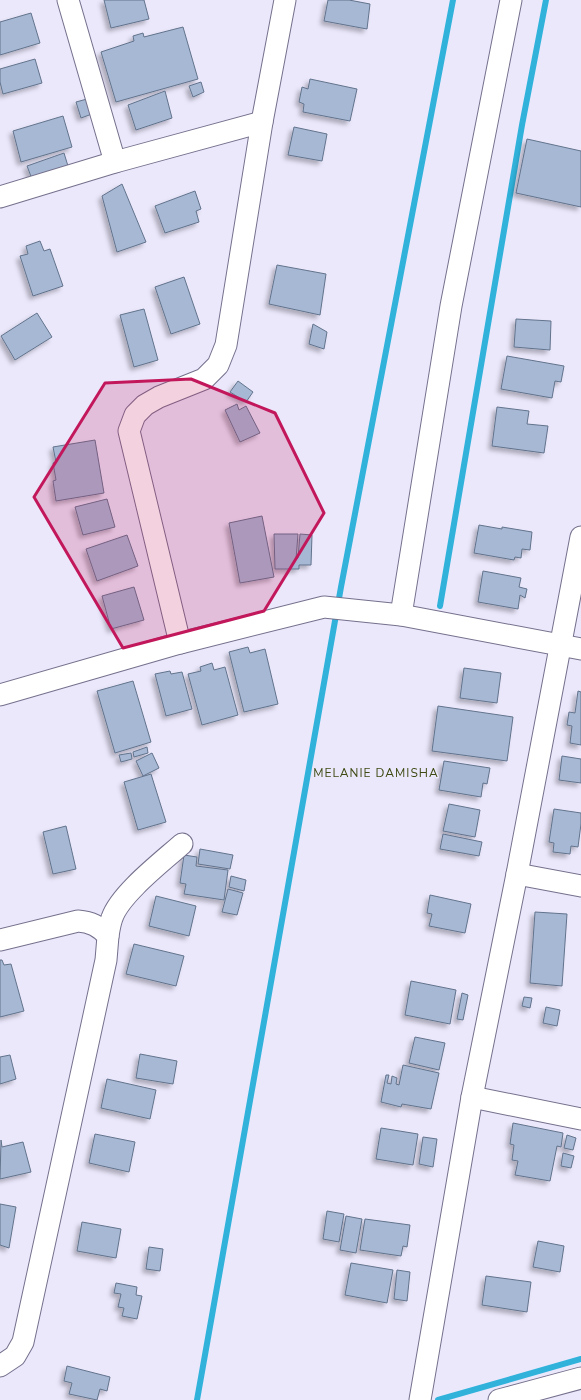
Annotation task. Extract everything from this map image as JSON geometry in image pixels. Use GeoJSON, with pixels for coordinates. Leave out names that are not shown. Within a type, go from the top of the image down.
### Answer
{"type":"FeatureCollection","features":[{"type":"Feature","properties":{"kind":"street"},"geometry":{"type":"LineString","coordinates":[[68,0],[115,162]]}},
{"type":"Feature","properties":{"kind":"street"},"geometry":{"type":"LineString","coordinates":[[180,643],[129,431],[135,415],[145,405],[159,397],[204,379],[218,365],[226,345],[262,122],[285,0]]}},
{"type":"Feature","properties":{"kind":"street"},"geometry":{"type":"LineString","coordinates":[[401,615],[451,306],[511,0]]}},
{"type":"Feature","properties":{"kind":"street"},"geometry":{"type":"LineString","coordinates":[[0,197],[115,162],[262,122]]}},
{"type":"Feature","properties":{"kind":"street"},"geometry":{"type":"LineString","coordinates":[[420,1400],[472,1097],[517,874],[581,537]]}},
{"type":"Feature","properties":{"kind":"street"},"geometry":{"type":"LineString","coordinates":[[0,695],[180,643],[324,607],[401,615],[581,649]]}},
{"type":"Feature","properties":{"kind":"street"},"geometry":{"type":"LineString","coordinates":[[0,1366],[15,1356],[23,1342],[106,960],[108,936],[112,917],[119,905],[134,887],[182,844]]}},
{"type":"Feature","properties":{"kind":"street"},"geometry":{"type":"LineString","coordinates":[[517,874],[581,886]]}},
{"type":"Feature","properties":{"kind":"street"},"geometry":{"type":"LineString","coordinates":[[0,940],[78,921],[90,922],[101,929],[108,936]]}},
{"type":"Feature","properties":{"kind":"street"},"geometry":{"type":"LineString","coordinates":[[472,1097],[581,1119]]}},
{"type":"Feature","properties":{"kind":"street"},"geometry":{"type":"LineString","coordinates":[[499,1400],[581,1378]]}},
{"type":"Feature","properties":{"kind":"highlighted area"},"geometry":{"type":"Polygon","coordinates":[[[191,379],[275,413],[324,513],[264,611],[123,648],[34,497],[105,383],[191,379]]]}},
{"type":"Feature","properties":{"kind":"building"},"geometry":{"type":"Polygon","coordinates":[[[104,0],[144,0],[149,19],[111,28],[104,0]]]}},
{"type":"Feature","properties":{"kind":"building"},"geometry":{"type":"Polygon","coordinates":[[[328,0],[349,0],[370,4],[367,29],[324,21],[328,0]]]}},
{"type":"Feature","properties":{"kind":"building"},"geometry":{"type":"Polygon","coordinates":[[[31,13],[40,43],[0,55],[0,22],[31,13]]]}},
{"type":"Feature","properties":{"kind":"building"},"geometry":{"type":"Polygon","coordinates":[[[183,27],[198,79],[116,102],[101,52],[134,41],[133,36],[143,33],[144,37],[183,27]]]}},
{"type":"Feature","properties":{"kind":"building"},"geometry":{"type":"Polygon","coordinates":[[[35,59],[42,83],[3,94],[0,82],[0,69],[35,59]]]}},
{"type":"Feature","properties":{"kind":"building"},"geometry":{"type":"Polygon","coordinates":[[[310,79],[357,89],[350,121],[303,112],[304,104],[299,102],[302,87],[308,89],[310,79]]]}},
{"type":"Feature","properties":{"kind":"building"},"geometry":{"type":"Polygon","coordinates":[[[201,82],[204,92],[193,97],[189,86],[201,82]]]}},
{"type":"Feature","properties":{"kind":"building"},"geometry":{"type":"Polygon","coordinates":[[[165,91],[172,118],[136,130],[128,105],[165,91]]]}},
{"type":"Feature","properties":{"kind":"building"},"geometry":{"type":"Polygon","coordinates":[[[87,99],[92,114],[81,118],[76,102],[87,99]]]}},
{"type":"Feature","properties":{"kind":"building"},"geometry":{"type":"Polygon","coordinates":[[[63,116],[72,147],[21,162],[13,131],[63,116]]]}},
{"type":"Feature","properties":{"kind":"building"},"geometry":{"type":"Polygon","coordinates":[[[294,127],[327,134],[322,161],[288,155],[294,127]]]}},
{"type":"Feature","properties":{"kind":"building"},"geometry":{"type":"Polygon","coordinates":[[[527,139],[581,151],[581,207],[516,193],[527,139]]]}},
{"type":"Feature","properties":{"kind":"building"},"geometry":{"type":"Polygon","coordinates":[[[64,153],[68,166],[32,179],[27,166],[64,153]]]}},
{"type":"Feature","properties":{"kind":"building"},"geometry":{"type":"Polygon","coordinates":[[[122,184],[146,242],[117,252],[102,196],[122,184]]]}},
{"type":"Feature","properties":{"kind":"building"},"geometry":{"type":"Polygon","coordinates":[[[195,191],[201,209],[196,211],[199,222],[165,233],[155,206],[195,191]]]}},
{"type":"Feature","properties":{"kind":"building"},"geometry":{"type":"Polygon","coordinates":[[[40,241],[44,251],[50,249],[63,286],[33,296],[20,256],[28,254],[26,246],[40,241]]]}},
{"type":"Feature","properties":{"kind":"building"},"geometry":{"type":"Polygon","coordinates":[[[277,265],[326,274],[320,315],[269,304],[277,265]]]}},
{"type":"Feature","properties":{"kind":"building"},"geometry":{"type":"Polygon","coordinates":[[[184,277],[200,324],[171,334],[155,287],[184,277]]]}},
{"type":"Feature","properties":{"kind":"building"},"geometry":{"type":"Polygon","coordinates":[[[144,309],[158,360],[134,367],[120,315],[144,309]]]}},
{"type":"Feature","properties":{"kind":"building"},"geometry":{"type":"Polygon","coordinates":[[[37,313],[52,337],[15,360],[1,336],[37,313]]]}},
{"type":"Feature","properties":{"kind":"building"},"geometry":{"type":"Polygon","coordinates":[[[516,319],[551,321],[550,350],[514,347],[516,319]]]}},
{"type":"Feature","properties":{"kind":"building"},"geometry":{"type":"Polygon","coordinates":[[[313,324],[327,332],[324,349],[309,344],[313,324]]]}},
{"type":"Feature","properties":{"kind":"building"},"geometry":{"type":"Polygon","coordinates":[[[507,356],[564,366],[561,382],[555,381],[552,398],[501,389],[507,356]]]}},
{"type":"Feature","properties":{"kind":"building"},"geometry":{"type":"Polygon","coordinates":[[[238,381],[253,392],[246,402],[230,392],[238,381]]]}},
{"type":"Feature","properties":{"kind":"building"},"geometry":{"type":"Polygon","coordinates":[[[237,404],[239,410],[246,406],[260,433],[240,442],[225,410],[237,404]]]}},
{"type":"Feature","properties":{"kind":"building"},"geometry":{"type":"Polygon","coordinates":[[[497,407],[529,411],[527,424],[548,426],[544,453],[492,446],[497,407]]]}},
{"type":"Feature","properties":{"kind":"building"},"geometry":{"type":"Polygon","coordinates":[[[95,440],[104,493],[56,501],[53,481],[56,480],[53,463],[56,462],[53,447],[95,440]]]}},
{"type":"Feature","properties":{"kind":"building"},"geometry":{"type":"Polygon","coordinates":[[[107,499],[115,527],[83,535],[75,507],[107,499]]]}},
{"type":"Feature","properties":{"kind":"building"},"geometry":{"type":"Polygon","coordinates":[[[262,516],[274,577],[240,583],[229,523],[262,516]]]}},
{"type":"Feature","properties":{"kind":"building"},"geometry":{"type":"Polygon","coordinates":[[[479,525],[532,532],[530,550],[522,549],[521,558],[515,557],[514,560],[474,553],[479,525]]]}},
{"type":"Feature","properties":{"kind":"building"},"geometry":{"type":"Polygon","coordinates":[[[274,534],[298,534],[296,559],[298,558],[300,534],[312,535],[311,565],[299,565],[299,569],[275,569],[274,534]]]}},
{"type":"Feature","properties":{"kind":"building"},"geometry":{"type":"Polygon","coordinates":[[[127,535],[138,566],[97,581],[86,549],[127,535]]]}},
{"type":"Feature","properties":{"kind":"building"},"geometry":{"type":"Polygon","coordinates":[[[483,571],[521,578],[519,587],[527,589],[525,598],[520,595],[518,609],[478,602],[483,571]]]}},
{"type":"Feature","properties":{"kind":"building"},"geometry":{"type":"Polygon","coordinates":[[[134,587],[144,620],[111,629],[102,596],[134,587]]]}},
{"type":"Feature","properties":{"kind":"building"},"geometry":{"type":"Polygon","coordinates":[[[248,647],[250,653],[265,649],[278,704],[244,712],[229,652],[248,647]]]}},
{"type":"Feature","properties":{"kind":"building"},"geometry":{"type":"Polygon","coordinates":[[[212,663],[214,670],[225,667],[238,715],[202,725],[188,674],[201,671],[200,667],[212,663]]]}},
{"type":"Feature","properties":{"kind":"building"},"geometry":{"type":"Polygon","coordinates":[[[464,668],[501,673],[497,703],[460,698],[464,668]]]}},
{"type":"Feature","properties":{"kind":"building"},"geometry":{"type":"Polygon","coordinates":[[[170,671],[171,674],[182,672],[192,709],[166,716],[155,674],[170,671]]]}},
{"type":"Feature","properties":{"kind":"building"},"geometry":{"type":"Polygon","coordinates":[[[133,681],[151,742],[115,753],[97,691],[133,681]]]}},
{"type":"Feature","properties":{"kind":"building"},"geometry":{"type":"Polygon","coordinates":[[[578,691],[581,692],[581,745],[570,743],[572,726],[567,725],[569,712],[575,713],[578,691]]]}},
{"type":"Feature","properties":{"kind":"building"},"geometry":{"type":"Polygon","coordinates":[[[438,706],[513,717],[507,761],[432,751],[438,706]]]}},
{"type":"Feature","properties":{"kind":"building"},"geometry":{"type":"Polygon","coordinates":[[[147,747],[148,753],[134,757],[133,752],[147,747]]]}},
{"type":"Feature","properties":{"kind":"building"},"geometry":{"type":"Polygon","coordinates":[[[131,753],[132,759],[121,762],[119,755],[131,753]]]}},
{"type":"Feature","properties":{"kind":"building"},"geometry":{"type":"Polygon","coordinates":[[[152,753],[159,768],[143,776],[136,761],[152,753]]]}},
{"type":"Feature","properties":{"kind":"building"},"geometry":{"type":"Polygon","coordinates":[[[562,756],[581,759],[581,783],[559,780],[562,756]]]}},
{"type":"Feature","properties":{"kind":"building"},"geometry":{"type":"Polygon","coordinates":[[[444,761],[490,768],[487,784],[483,783],[481,797],[439,790],[444,761]]]}},
{"type":"Feature","properties":{"kind":"building"},"geometry":{"type":"Polygon","coordinates":[[[151,774],[166,822],[138,830],[124,782],[151,774]]]}},
{"type":"Feature","properties":{"kind":"building"},"geometry":{"type":"Polygon","coordinates":[[[449,804],[480,810],[475,837],[443,831],[449,804]]]}},
{"type":"Feature","properties":{"kind":"building"},"geometry":{"type":"Polygon","coordinates":[[[554,809],[581,813],[578,847],[571,846],[570,854],[553,852],[554,843],[549,842],[554,809]]]}},
{"type":"Feature","properties":{"kind":"building"},"geometry":{"type":"Polygon","coordinates":[[[66,826],[76,869],[53,874],[43,832],[66,826]]]}},
{"type":"Feature","properties":{"kind":"building"},"geometry":{"type":"Polygon","coordinates":[[[443,834],[482,842],[479,856],[440,849],[443,834]]]}},
{"type":"Feature","properties":{"kind":"building"},"geometry":{"type":"Polygon","coordinates":[[[200,849],[233,855],[230,869],[198,864],[200,849]]]}},
{"type":"Feature","properties":{"kind":"building"},"geometry":{"type":"Polygon","coordinates":[[[184,855],[197,857],[196,866],[228,870],[224,900],[184,894],[186,884],[180,883],[184,855]]]}},
{"type":"Feature","properties":{"kind":"building"},"geometry":{"type":"Polygon","coordinates":[[[231,876],[246,880],[244,891],[229,887],[231,876]]]}},
{"type":"Feature","properties":{"kind":"building"},"geometry":{"type":"Polygon","coordinates":[[[228,889],[243,893],[237,915],[222,912],[228,889]]]}},
{"type":"Feature","properties":{"kind":"building"},"geometry":{"type":"Polygon","coordinates":[[[430,895],[471,904],[465,933],[429,926],[432,914],[427,913],[430,895]]]}},
{"type":"Feature","properties":{"kind":"building"},"geometry":{"type":"Polygon","coordinates":[[[156,896],[196,906],[189,936],[149,926],[156,896]]]}},
{"type":"Feature","properties":{"kind":"building"},"geometry":{"type":"Polygon","coordinates":[[[535,912],[567,914],[562,986],[530,983],[535,912]]]}},
{"type":"Feature","properties":{"kind":"building"},"geometry":{"type":"Polygon","coordinates":[[[134,944],[184,956],[176,986],[126,974],[134,944]]]}},
{"type":"Feature","properties":{"kind":"building"},"geometry":{"type":"Polygon","coordinates":[[[0,960],[2,960],[4,965],[11,964],[24,1011],[0,1017],[0,960]]]}},
{"type":"Feature","properties":{"kind":"building"},"geometry":{"type":"Polygon","coordinates":[[[411,981],[456,990],[450,1024],[405,1015],[411,981]]]}},
{"type":"Feature","properties":{"kind":"building"},"geometry":{"type":"Polygon","coordinates":[[[462,993],[468,995],[463,1020],[457,1019],[462,993]]]}},
{"type":"Feature","properties":{"kind":"building"},"geometry":{"type":"Polygon","coordinates":[[[524,997],[532,998],[530,1008],[522,1006],[524,997]]]}},
{"type":"Feature","properties":{"kind":"building"},"geometry":{"type":"Polygon","coordinates":[[[546,1007],[560,1010],[557,1026],[543,1023],[546,1007]]]}},
{"type":"Feature","properties":{"kind":"building"},"geometry":{"type":"Polygon","coordinates":[[[415,1037],[445,1043],[439,1070],[409,1063],[415,1037]]]}},
{"type":"Feature","properties":{"kind":"building"},"geometry":{"type":"Polygon","coordinates":[[[140,1054],[177,1061],[173,1084],[136,1078],[140,1054]]]}},
{"type":"Feature","properties":{"kind":"building"},"geometry":{"type":"Polygon","coordinates":[[[10,1055],[16,1079],[0,1084],[0,1057],[10,1055]]]}},
{"type":"Feature","properties":{"kind":"building"},"geometry":{"type":"Polygon","coordinates":[[[403,1065],[439,1073],[431,1109],[402,1104],[401,1107],[381,1102],[386,1075],[389,1075],[387,1083],[391,1084],[392,1076],[397,1078],[396,1084],[399,1085],[403,1065]]]}},
{"type":"Feature","properties":{"kind":"building"},"geometry":{"type":"Polygon","coordinates":[[[107,1079],[156,1090],[150,1119],[101,1108],[107,1079]]]}},
{"type":"Feature","properties":{"kind":"building"},"geometry":{"type":"Polygon","coordinates":[[[513,1123],[563,1133],[561,1147],[557,1146],[550,1181],[515,1175],[518,1161],[512,1160],[514,1145],[510,1144],[513,1123]]]}},
{"type":"Feature","properties":{"kind":"building"},"geometry":{"type":"Polygon","coordinates":[[[381,1128],[418,1134],[413,1165],[376,1159],[381,1128]]]}},
{"type":"Feature","properties":{"kind":"building"},"geometry":{"type":"Polygon","coordinates":[[[95,1134],[135,1142],[129,1172],[89,1163],[95,1134]]]}},
{"type":"Feature","properties":{"kind":"building"},"geometry":{"type":"Polygon","coordinates":[[[567,1135],[576,1138],[573,1150],[564,1148],[567,1135]]]}},
{"type":"Feature","properties":{"kind":"building"},"geometry":{"type":"Polygon","coordinates":[[[423,1137],[437,1139],[433,1167],[419,1164],[423,1137]]]}},
{"type":"Feature","properties":{"kind":"building"},"geometry":{"type":"Polygon","coordinates":[[[1,1140],[2,1147],[23,1142],[31,1172],[0,1179],[1,1140]]]}},
{"type":"Feature","properties":{"kind":"building"},"geometry":{"type":"Polygon","coordinates":[[[563,1153],[574,1156],[571,1168],[561,1166],[563,1153]]]}},
{"type":"Feature","properties":{"kind":"building"},"geometry":{"type":"Polygon","coordinates":[[[0,1204],[16,1207],[9,1248],[0,1245],[0,1204]]]}},
{"type":"Feature","properties":{"kind":"building"},"geometry":{"type":"Polygon","coordinates":[[[327,1211],[344,1214],[339,1242],[323,1239],[327,1211]]]}},
{"type":"Feature","properties":{"kind":"building"},"geometry":{"type":"Polygon","coordinates":[[[346,1216],[362,1219],[356,1253],[340,1250],[346,1216]]]}},
{"type":"Feature","properties":{"kind":"building"},"geometry":{"type":"Polygon","coordinates":[[[365,1219],[410,1225],[407,1247],[403,1246],[401,1256],[360,1250],[365,1219]]]}},
{"type":"Feature","properties":{"kind":"building"},"geometry":{"type":"Polygon","coordinates":[[[82,1222],[121,1229],[116,1258],[77,1251],[82,1222]]]}},
{"type":"Feature","properties":{"kind":"building"},"geometry":{"type":"Polygon","coordinates":[[[538,1241],[564,1246],[560,1272],[533,1267],[538,1241]]]}},
{"type":"Feature","properties":{"kind":"building"},"geometry":{"type":"Polygon","coordinates":[[[149,1247],[163,1249],[160,1271],[146,1269],[149,1247]]]}},
{"type":"Feature","properties":{"kind":"building"},"geometry":{"type":"Polygon","coordinates":[[[351,1263],[393,1270],[387,1303],[345,1295],[351,1263]]]}},
{"type":"Feature","properties":{"kind":"building"},"geometry":{"type":"Polygon","coordinates":[[[397,1270],[410,1272],[407,1301],[394,1299],[397,1270]]]}},
{"type":"Feature","properties":{"kind":"building"},"geometry":{"type":"Polygon","coordinates":[[[486,1276],[531,1282],[527,1312],[482,1305],[486,1276]]]}},
{"type":"Feature","properties":{"kind":"building"},"geometry":{"type":"Polygon","coordinates":[[[116,1283],[137,1287],[136,1295],[142,1296],[137,1319],[122,1316],[124,1308],[118,1307],[121,1294],[114,1293],[116,1283]]]}},
{"type":"Feature","properties":{"kind":"building"},"geometry":{"type":"Polygon","coordinates":[[[67,1366],[110,1377],[107,1391],[100,1389],[97,1400],[69,1394],[72,1383],[64,1381],[67,1366]]]}},
{"type":"Feature","properties":{"kind":"waterway"},"geometry":{"type":"LineString","coordinates":[[197,1400],[341,587],[453,0]]}},
{"type":"Feature","properties":{"kind":"waterway"},"geometry":{"type":"LineString","coordinates":[[440,606],[522,125],[546,0]]}},
{"type":"Feature","properties":{"kind":"waterway"},"geometry":{"type":"LineString","coordinates":[[438,1400],[581,1359]]}},
{"type":"Feature","properties":{"kind":"district","name":"MELANIE DAMISHA"},"geometry":{"type":"Point","coordinates":[376,773]}}]}
